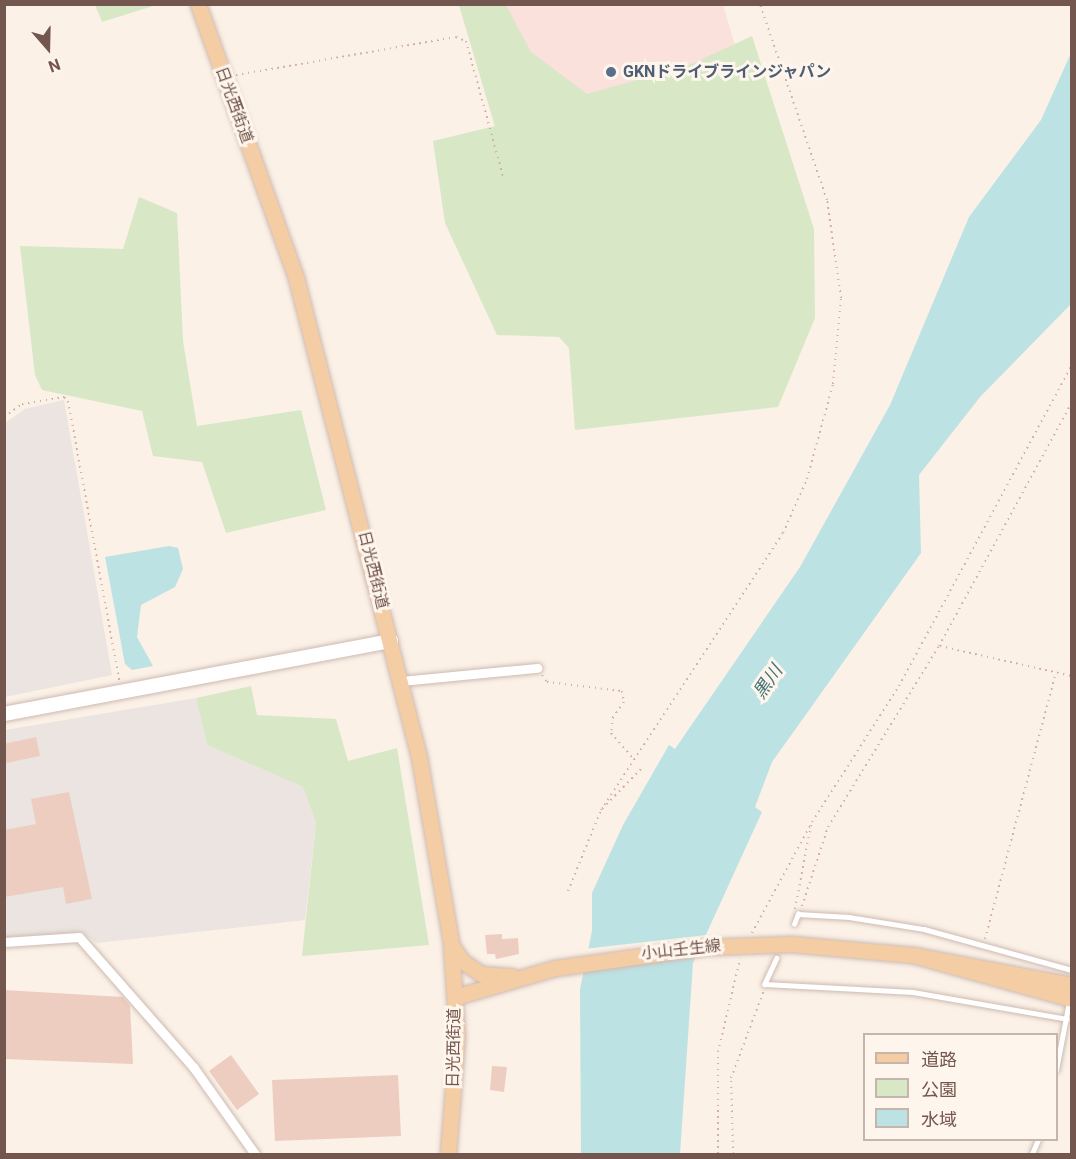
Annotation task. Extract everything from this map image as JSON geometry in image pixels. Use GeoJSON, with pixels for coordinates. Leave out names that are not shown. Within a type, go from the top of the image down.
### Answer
{"type":"FeatureCollection","features":[{"type":"Feature","properties":{"kind":"main road","name":"日光西街道"},"geometry":{"type":"LineString","coordinates":[[198,4],[296,278],[401,681],[451,944],[455,997],[456,1066],[448,1155]]}},
{"type":"Feature","properties":{"kind":"main road"},"geometry":{"type":"LineString","coordinates":[[451,944],[462,961],[481,974],[523,976]]}},
{"type":"Feature","properties":{"kind":"main road","name":"小山壬生線"},"geometry":{"type":"LineString","coordinates":[[455,997],[555,968],[744,944],[913,955],[1071,993]]}},
{"type":"Feature","properties":{"kind":"street"},"geometry":{"type":"LineString","coordinates":[[4,714],[391,641]]}},
{"type":"Feature","properties":{"kind":"street"},"geometry":{"type":"LineString","coordinates":[[401,681],[537,668]]}},
{"type":"Feature","properties":{"kind":"street"},"geometry":{"type":"LineString","coordinates":[[4,942],[79,937],[194,1068],[255,1155]]}},
{"type":"Feature","properties":{"kind":"lane"},"geometry":{"type":"LineString","coordinates":[[794,924],[798,914],[849,917],[984,944],[1071,970]]}},
{"type":"Feature","properties":{"kind":"lane"},"geometry":{"type":"LineString","coordinates":[[777,957],[765,984],[914,992],[1066,1019]]}},
{"type":"Feature","properties":{"kind":"lane"},"geometry":{"type":"LineString","coordinates":[[1058,1060],[1071,993]]}},
{"type":"Feature","properties":{"kind":"lane"},"geometry":{"type":"LineString","coordinates":[[1032,1155],[1038,1141]]}},
{"type":"Feature","properties":{"kind":"path"},"geometry":{"type":"LineString","coordinates":[[568,891],[601,810],[632,757],[783,533],[807,479],[833,384],[841,298],[827,200],[760,4]]}},
{"type":"Feature","properties":{"kind":"path"},"geometry":{"type":"LineString","coordinates":[[224,77],[456,37],[466,41],[504,180]]}},
{"type":"Feature","properties":{"kind":"path"},"geometry":{"type":"LineString","coordinates":[[718,1155],[718,1052],[726,1002],[744,944],[812,822],[899,686],[1071,365]]}},
{"type":"Feature","properties":{"kind":"path"},"geometry":{"type":"LineString","coordinates":[[4,417],[22,404],[64,397],[68,401],[121,692]]}},
{"type":"Feature","properties":{"kind":"path"},"geometry":{"type":"LineString","coordinates":[[798,914],[828,827],[939,646],[1071,402]]}},
{"type":"Feature","properties":{"kind":"path"},"geometry":{"type":"LineString","coordinates":[[939,646],[1071,676]]}},
{"type":"Feature","properties":{"kind":"path"},"geometry":{"type":"LineString","coordinates":[[537,668],[547,681],[622,691],[624,702],[613,717],[611,733],[632,757]]}},
{"type":"Feature","properties":{"kind":"path"},"geometry":{"type":"LineString","coordinates":[[984,944],[1056,672]]}},
{"type":"Feature","properties":{"kind":"path"},"geometry":{"type":"LineString","coordinates":[[601,810],[641,769]]}},
{"type":"Feature","properties":{"kind":"path"},"geometry":{"type":"LineString","coordinates":[[798,914],[794,907],[812,822]]}},
{"type":"Feature","properties":{"kind":"path"},"geometry":{"type":"LineString","coordinates":[[733,1155],[731,1078],[765,984]]}},
{"type":"Feature","properties":{"kind":"shaded area","name":"GKNドライブラインジャパン"},"geometry":{"type":"Polygon","coordinates":[[[459,5],[723,5],[754,108],[498,137],[459,5]]]}},
{"type":"Feature","properties":{"kind":"shaded area"},"geometry":{"type":"Polygon","coordinates":[[[64,400],[112,675],[5,697],[5,423],[25,409],[64,400]]]}},
{"type":"Feature","properties":{"kind":"shaded area"},"geometry":{"type":"Polygon","coordinates":[[[196,698],[207,745],[303,787],[316,823],[305,920],[97,943],[81,932],[5,938],[5,730],[196,698]]]}},
{"type":"Feature","properties":{"kind":"green space"},"geometry":{"type":"Polygon","coordinates":[[[95,5],[156,5],[102,22],[95,5]]]}},
{"type":"Feature","properties":{"kind":"green space"},"geometry":{"type":"Polygon","coordinates":[[[459,5],[506,5],[531,52],[587,94],[687,66],[752,36],[814,229],[815,318],[778,407],[575,430],[569,348],[559,337],[497,335],[445,223],[433,141],[495,126],[459,5]]]}},
{"type":"Feature","properties":{"kind":"green space"},"geometry":{"type":"Polygon","coordinates":[[[139,197],[177,213],[183,341],[197,426],[301,410],[326,510],[226,533],[202,462],[153,456],[142,411],[42,390],[35,375],[20,246],[123,249],[139,197]]]}},
{"type":"Feature","properties":{"kind":"green space"},"geometry":{"type":"Polygon","coordinates":[[[251,686],[257,715],[336,719],[348,761],[397,748],[429,945],[302,956],[316,823],[303,787],[207,745],[196,698],[251,686]]]}},
{"type":"Feature","properties":{"kind":"water","name":"黒川"},"geometry":{"type":"Polygon","coordinates":[[[1071,53],[1071,304],[980,397],[919,475],[921,553],[772,762],[755,807],[762,812],[693,963],[680,1154],[581,1154],[580,989],[592,931],[592,893],[623,825],[669,745],[675,749],[800,567],[890,405],[969,217],[1041,120],[1071,53]]]}},
{"type":"Feature","properties":{"kind":"water"},"geometry":{"type":"Polygon","coordinates":[[[169,546],[178,548],[183,569],[175,587],[141,605],[137,637],[153,666],[132,670],[125,664],[105,557],[169,546]]]}},
{"type":"Feature","properties":{"kind":"pier"},"geometry":{"type":"Polygon","coordinates":[[[706,935],[699,954],[580,972],[584,949],[706,935]]]}},
{"type":"Feature","properties":{"kind":"building"},"geometry":{"type":"Polygon","coordinates":[[[36,737],[40,756],[6,763],[4,744],[36,737]]]}},
{"type":"Feature","properties":{"kind":"building"},"geometry":{"type":"Polygon","coordinates":[[[69,792],[92,899],[66,904],[63,887],[4,897],[4,830],[36,824],[31,799],[69,792]]]}},
{"type":"Feature","properties":{"kind":"building"},"geometry":{"type":"Polygon","coordinates":[[[502,934],[502,939],[518,938],[519,954],[496,959],[495,954],[487,954],[485,935],[502,934]]]}},
{"type":"Feature","properties":{"kind":"building"},"geometry":{"type":"Polygon","coordinates":[[[4,990],[123,997],[130,1006],[133,1064],[4,1059],[4,990]]]}},
{"type":"Feature","properties":{"kind":"building"},"geometry":{"type":"Polygon","coordinates":[[[231,1055],[259,1094],[237,1110],[209,1071],[231,1055]]]}},
{"type":"Feature","properties":{"kind":"building"},"geometry":{"type":"Polygon","coordinates":[[[492,1066],[507,1067],[504,1092],[490,1090],[492,1066]]]}},
{"type":"Feature","properties":{"kind":"building"},"geometry":{"type":"Polygon","coordinates":[[[398,1075],[401,1136],[275,1141],[272,1080],[398,1075]]]}},
{"type":"Feature","properties":{"kind":"place","name":"GKNドライブラインジャパン"},"geometry":{"type":"Point","coordinates":[611,72]}}]}
